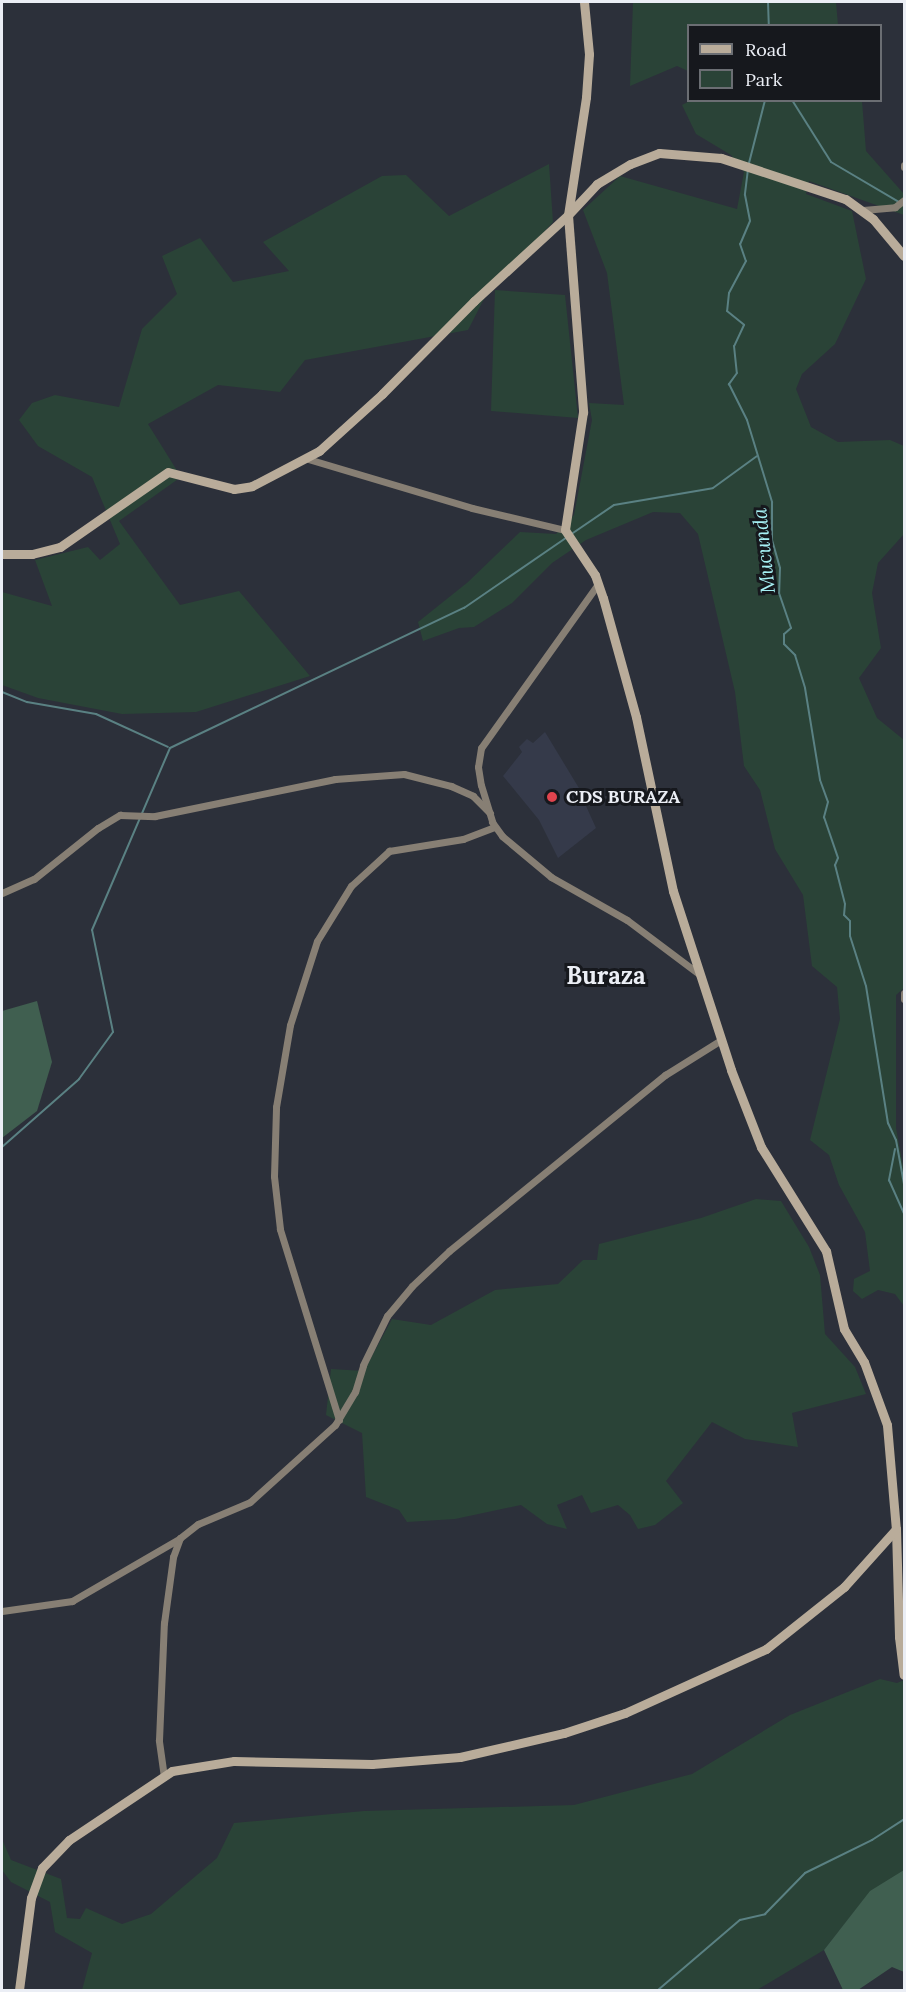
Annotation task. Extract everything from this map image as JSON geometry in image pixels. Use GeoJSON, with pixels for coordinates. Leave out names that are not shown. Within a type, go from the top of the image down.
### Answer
{"type":"FeatureCollection","features":[{"type":"Feature","properties":{"kind":"main road"},"geometry":{"type":"LineString","coordinates":[[584,2],[587,83],[568,215],[583,412],[565,530],[598,584],[636,717],[673,891],[721,1040],[761,1147],[826,1251],[844,1329],[859,1352],[879,1399],[890,1436],[896,1529],[898,1637],[904,1675]]}},
{"type":"Feature","properties":{"kind":"main road"},"geometry":{"type":"LineString","coordinates":[[2,554],[32,554],[60,547],[168,472],[243,489],[308,459],[604,179],[659,153],[696,154],[755,167],[831,193],[863,210],[904,256]]}},
{"type":"Feature","properties":{"kind":"main road"},"geometry":{"type":"LineString","coordinates":[[19,1990],[31,1898],[42,1868],[69,1840],[164,1777],[189,1766],[224,1761],[372,1764],[460,1757],[564,1733],[625,1713],[766,1649],[844,1587],[896,1529]]}},
{"type":"Feature","properties":{"kind":"street"},"geometry":{"type":"LineString","coordinates":[[863,210],[895,207],[904,200]]}},
{"type":"Feature","properties":{"kind":"street"},"geometry":{"type":"LineString","coordinates":[[308,459],[472,508],[565,530]]}},
{"type":"Feature","properties":{"kind":"street"},"geometry":{"type":"LineString","coordinates":[[598,584],[481,748],[479,775],[495,827],[551,877],[627,920],[699,974]]}},
{"type":"Feature","properties":{"kind":"street"},"geometry":{"type":"LineString","coordinates":[[2,893],[34,879],[98,828],[120,815],[155,816],[335,779],[404,774],[451,786],[473,796],[490,813]]}},
{"type":"Feature","properties":{"kind":"street"},"geometry":{"type":"LineString","coordinates":[[339,1420],[280,1229],[274,1176],[276,1107],[290,1025],[317,941],[351,886],[389,851],[463,839],[495,827]]}},
{"type":"Feature","properties":{"kind":"street"},"geometry":{"type":"LineString","coordinates":[[904,993],[904,999]]}},
{"type":"Feature","properties":{"kind":"street"},"geometry":{"type":"LineString","coordinates":[[2,1611],[72,1601],[180,1538],[198,1524],[250,1502],[339,1420],[387,1316],[412,1286],[478,1226],[626,1110],[665,1075],[721,1040]]}},
{"type":"Feature","properties":{"kind":"street"},"geometry":{"type":"LineString","coordinates":[[164,1777],[159,1740],[164,1623],[172,1563],[180,1538]]}},
{"type":"Feature","properties":{"kind":"shaded area","name":"CDS BURAZA"},"geometry":{"type":"Polygon","coordinates":[[[545,732],[588,803],[586,806],[596,828],[558,858],[539,820],[503,776],[522,752],[519,747],[527,739],[533,743],[545,732]]]}},
{"type":"Feature","properties":{"kind":"green space"},"geometry":{"type":"Polygon","coordinates":[[[633,2],[836,2],[838,24],[687,24],[687,71],[677,66],[630,86],[633,2]]]}},
{"type":"Feature","properties":{"kind":"green space"},"geometry":{"type":"Polygon","coordinates":[[[688,102],[862,102],[866,151],[904,194],[904,215],[809,181],[806,194],[852,211],[866,279],[835,344],[802,374],[796,389],[811,427],[838,442],[890,440],[904,446],[904,534],[878,563],[872,593],[881,648],[859,678],[877,718],[904,740],[904,988],[896,995],[896,1128],[904,1172],[904,1306],[895,1294],[878,1290],[862,1299],[853,1291],[854,1279],[870,1271],[865,1232],[839,1185],[829,1155],[810,1140],[840,1019],[837,987],[812,966],[803,895],[775,849],[760,790],[744,766],[735,692],[698,534],[680,513],[653,512],[586,540],[552,563],[512,603],[474,627],[459,628],[423,641],[418,622],[468,582],[520,532],[556,534],[574,515],[592,420],[589,403],[624,405],[607,273],[583,210],[620,176],[737,209],[744,172],[731,155],[696,134],[682,105],[688,102]]]}},
{"type":"Feature","properties":{"kind":"green space"},"geometry":{"type":"Polygon","coordinates":[[[549,164],[553,222],[485,297],[468,330],[305,360],[280,392],[218,385],[148,424],[181,477],[119,521],[180,605],[239,591],[310,676],[196,712],[122,714],[38,698],[2,685],[2,592],[52,606],[35,560],[88,547],[100,560],[120,544],[92,477],[38,446],[19,420],[32,403],[55,395],[119,407],[142,329],[177,294],[162,256],[200,238],[233,282],[289,271],[263,242],[382,176],[406,175],[449,216],[549,164]]]}},
{"type":"Feature","properties":{"kind":"green space"},"geometry":{"type":"Polygon","coordinates":[[[495,290],[565,295],[578,418],[491,411],[495,290]]]}},
{"type":"Feature","properties":{"kind":"green space"},"geometry":{"type":"Polygon","coordinates":[[[37,1001],[52,1062],[37,1111],[2,1138],[2,1011],[37,1001]]]}},
{"type":"Feature","properties":{"kind":"green space"},"geometry":{"type":"Polygon","coordinates":[[[756,1199],[781,1201],[809,1247],[820,1275],[825,1334],[855,1367],[866,1394],[792,1413],[798,1447],[745,1439],[712,1422],[666,1481],[683,1503],[655,1525],[638,1529],[630,1515],[618,1505],[591,1513],[582,1495],[557,1505],[567,1529],[547,1524],[521,1505],[455,1519],[407,1522],[399,1510],[366,1497],[362,1433],[326,1415],[331,1369],[364,1371],[392,1319],[431,1325],[495,1290],[558,1284],[583,1260],[597,1260],[599,1244],[701,1218],[756,1199]]]}},
{"type":"Feature","properties":{"kind":"green space"},"geometry":{"type":"Polygon","coordinates":[[[880,1679],[897,1683],[904,1680],[904,1873],[870,1892],[824,1950],[757,1990],[82,1990],[92,1953],[55,1932],[50,1902],[11,1882],[2,1870],[2,1839],[11,1860],[61,1879],[67,1918],[80,1919],[86,1908],[122,1924],[151,1914],[217,1858],[234,1823],[364,1811],[574,1805],[692,1774],[790,1715],[880,1679]]]}},
{"type":"Feature","properties":{"kind":"green space"},"geometry":{"type":"Polygon","coordinates":[[[904,1870],[904,1972],[892,1967],[858,1990],[843,1990],[824,1950],[870,1891],[904,1870]]]}},
{"type":"Feature","properties":{"kind":"waterway","name":"Mucunda"},"geometry":{"type":"LineString","coordinates":[[768,2],[769,24]]}},
{"type":"Feature","properties":{"kind":"waterway","name":"Mucunda"},"geometry":{"type":"LineString","coordinates":[[749,163],[764,102]]}},
{"type":"Feature","properties":{"kind":"waterway"},"geometry":{"type":"LineString","coordinates":[[793,102],[831,162],[904,205]]}},
{"type":"Feature","properties":{"kind":"waterway","name":"Mucunda"},"geometry":{"type":"LineString","coordinates":[[748,169],[745,195],[750,221],[740,244],[746,261],[729,293],[727,311],[744,325],[734,346],[737,373],[729,384],[747,420],[772,502],[772,540],[780,568],[779,593],[791,628],[784,634],[784,644],[795,655],[805,688],[820,780],[828,802],[824,817],[838,858],[835,865],[845,904],[844,915],[850,921],[850,936],[866,986],[888,1123],[896,1140],[904,1184]]}},
{"type":"Feature","properties":{"kind":"waterway"},"geometry":{"type":"LineString","coordinates":[[570,535],[614,505],[713,488],[757,456]]}},
{"type":"Feature","properties":{"kind":"waterway"},"geometry":{"type":"LineString","coordinates":[[2,1147],[79,1079],[113,1032],[92,930],[170,748],[464,608],[566,538]]}},
{"type":"Feature","properties":{"kind":"waterway"},"geometry":{"type":"LineString","coordinates":[[2,692],[27,702],[96,714],[168,747]]}},
{"type":"Feature","properties":{"kind":"waterway"},"geometry":{"type":"LineString","coordinates":[[895,1149],[889,1180],[904,1213]]}},
{"type":"Feature","properties":{"kind":"waterway"},"geometry":{"type":"LineString","coordinates":[[658,1990],[740,1920],[765,1914],[805,1873],[872,1840],[904,1819]]}},
{"type":"Feature","properties":{"kind":"place","name":"CDS BURAZA"},"geometry":{"type":"Point","coordinates":[552,797]}},
{"type":"Feature","properties":{"kind":"district","name":"Buraza"},"geometry":{"type":"Point","coordinates":[606,976]}}]}
